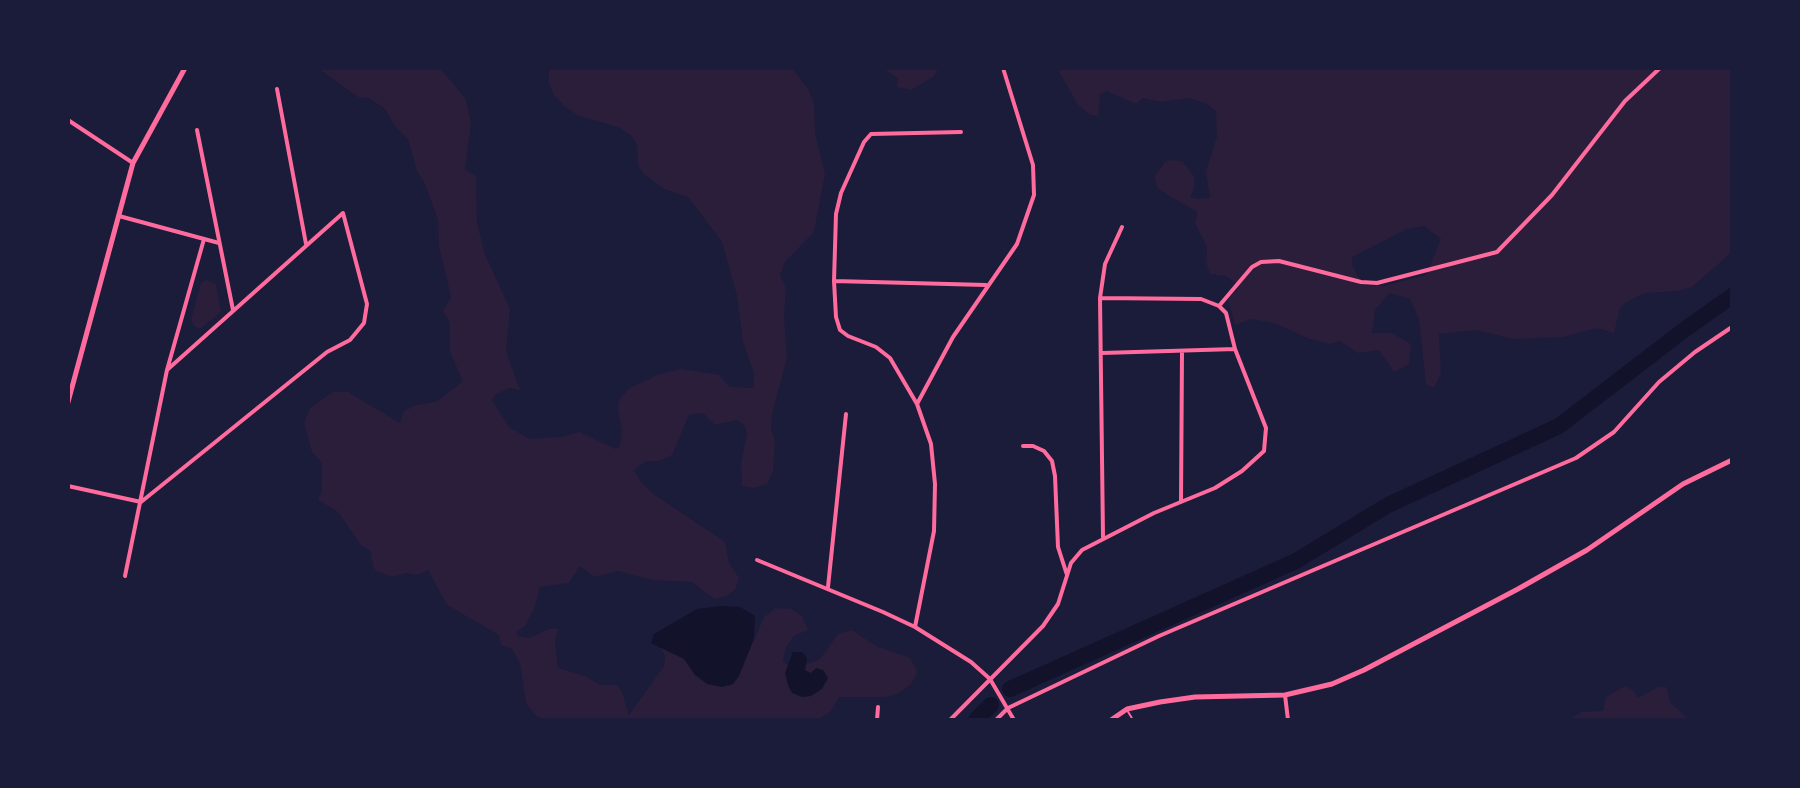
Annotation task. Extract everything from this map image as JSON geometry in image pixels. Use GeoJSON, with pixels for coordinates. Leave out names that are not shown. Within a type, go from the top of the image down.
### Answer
{"type":"FeatureCollection","features":[{"type":"Feature","properties":{"kind":"street"},"geometry":{"type":"LineString","coordinates":[[68,402],[133,163],[185,68]]}},
{"type":"Feature","properties":{"kind":"street"},"geometry":{"type":"LineString","coordinates":[[917,404],[934,369],[986,285],[1017,244],[1034,195],[1033,165],[1003,68]]}},
{"type":"Feature","properties":{"kind":"street"},"geometry":{"type":"LineString","coordinates":[[1219,306],[1252,267],[1269,261],[1377,283],[1497,252],[1552,195],[1604,124],[1660,68]]}},
{"type":"Feature","properties":{"kind":"street"},"geometry":{"type":"LineString","coordinates":[[277,89],[306,244]]}},
{"type":"Feature","properties":{"kind":"street"},"geometry":{"type":"LineString","coordinates":[[68,120],[133,163]]}},
{"type":"Feature","properties":{"kind":"street"},"geometry":{"type":"LineString","coordinates":[[197,130],[233,310]]}},
{"type":"Feature","properties":{"kind":"street"},"geometry":{"type":"LineString","coordinates":[[915,627],[934,531],[935,484],[931,444],[917,404],[890,358],[876,347],[840,330],[834,281],[836,214],[841,193],[867,138],[877,133],[961,132]]}},
{"type":"Feature","properties":{"kind":"street"},"geometry":{"type":"LineString","coordinates":[[141,502],[327,352],[350,340],[364,323],[367,304],[343,213],[167,370]]}},
{"type":"Feature","properties":{"kind":"street"},"geometry":{"type":"LineString","coordinates":[[117,215],[220,244]]}},
{"type":"Feature","properties":{"kind":"street"},"geometry":{"type":"LineString","coordinates":[[1103,537],[1100,298],[1105,264],[1122,227]]}},
{"type":"Feature","properties":{"kind":"street"},"geometry":{"type":"LineString","coordinates":[[125,576],[167,370],[204,239]]}},
{"type":"Feature","properties":{"kind":"street"},"geometry":{"type":"LineString","coordinates":[[834,281],[986,285]]}},
{"type":"Feature","properties":{"kind":"street"},"geometry":{"type":"LineString","coordinates":[[950,720],[1043,626],[1058,604],[1076,556],[1103,537],[1215,488],[1242,471],[1264,451],[1266,428],[1235,349],[1226,313],[1219,306],[1201,299],[1100,298]]}},
{"type":"Feature","properties":{"kind":"street"},"geometry":{"type":"LineString","coordinates":[[996,720],[1008,708],[1187,624],[1576,458],[1614,432],[1659,382],[1732,327]]}},
{"type":"Feature","properties":{"kind":"street"},"geometry":{"type":"LineString","coordinates":[[1102,353],[1235,349]]}},
{"type":"Feature","properties":{"kind":"street"},"geometry":{"type":"LineString","coordinates":[[1181,502],[1182,351]]}},
{"type":"Feature","properties":{"kind":"street"},"geometry":{"type":"LineString","coordinates":[[828,587],[846,414]]}},
{"type":"Feature","properties":{"kind":"street"},"geometry":{"type":"LineString","coordinates":[[1023,446],[1044,451],[1052,461],[1058,547],[1068,577]]}},
{"type":"Feature","properties":{"kind":"street"},"geometry":{"type":"LineString","coordinates":[[1111,720],[1127,709],[1195,697],[1285,695],[1332,684],[1518,589],[1587,550],[1683,484],[1732,460]]}},
{"type":"Feature","properties":{"kind":"street"},"geometry":{"type":"LineString","coordinates":[[68,486],[141,502]]}},
{"type":"Feature","properties":{"kind":"street"},"geometry":{"type":"LineString","coordinates":[[757,560],[828,587],[915,627],[971,662],[990,679],[1014,720]]}},
{"type":"Feature","properties":{"kind":"street"},"geometry":{"type":"LineString","coordinates":[[1285,695],[1288,720]]}},
{"type":"Feature","properties":{"kind":"street"},"geometry":{"type":"LineString","coordinates":[[877,720],[878,707]]}},
{"type":"Feature","properties":{"kind":"lane"},"geometry":{"type":"LineString","coordinates":[[1127,709],[1133,720]]}},
{"type":"Feature","properties":{"kind":"shaded area"},"geometry":{"type":"Polygon","coordinates":[[[318,68],[439,68],[453,83],[466,100],[471,124],[465,170],[476,176],[477,222],[484,252],[510,309],[506,351],[520,390],[510,388],[496,394],[492,400],[509,427],[530,439],[561,437],[579,432],[616,449],[620,446],[622,432],[618,408],[620,398],[630,388],[660,374],[681,369],[719,375],[730,387],[754,388],[754,373],[743,342],[737,296],[722,242],[688,197],[664,189],[644,174],[638,165],[637,145],[631,135],[618,127],[579,116],[564,106],[549,83],[549,68],[792,68],[814,103],[815,133],[825,174],[814,232],[785,262],[780,275],[786,288],[787,358],[772,414],[771,429],[775,442],[773,471],[767,484],[754,488],[742,486],[741,464],[747,433],[744,425],[737,420],[715,425],[703,413],[689,415],[672,455],[659,461],[646,461],[634,470],[652,493],[725,542],[729,563],[739,578],[735,590],[714,599],[692,582],[652,580],[618,571],[595,577],[580,566],[569,583],[540,587],[525,626],[516,632],[518,636],[529,638],[552,628],[558,629],[555,643],[558,668],[587,677],[600,685],[617,685],[629,715],[664,666],[665,656],[658,638],[729,686],[738,677],[764,617],[776,608],[791,609],[802,616],[808,630],[794,636],[786,647],[783,661],[793,670],[820,659],[838,634],[852,630],[876,646],[910,658],[918,672],[911,684],[899,693],[886,697],[839,697],[831,711],[820,719],[545,720],[536,716],[526,703],[520,663],[512,649],[501,645],[499,635],[447,605],[428,570],[418,575],[406,573],[392,577],[376,571],[371,552],[361,545],[337,511],[318,500],[322,491],[322,463],[312,452],[304,423],[310,408],[333,392],[348,392],[400,423],[404,411],[416,405],[436,402],[462,379],[450,352],[450,323],[443,311],[451,297],[439,246],[438,220],[417,171],[408,139],[395,126],[385,109],[369,98],[358,97],[318,68]]]}},
{"type":"Feature","properties":{"kind":"shaded area"},"geometry":{"type":"Polygon","coordinates":[[[882,68],[939,68],[933,77],[911,90],[897,87],[898,78],[882,68]]]}},
{"type":"Feature","properties":{"kind":"shaded area"},"geometry":{"type":"Polygon","coordinates":[[[1057,68],[1732,68],[1732,252],[1692,287],[1645,293],[1625,303],[1620,308],[1614,333],[1597,328],[1563,337],[1513,339],[1476,330],[1439,334],[1441,374],[1434,388],[1426,384],[1419,319],[1410,299],[1389,293],[1375,310],[1372,333],[1392,333],[1411,344],[1409,364],[1394,372],[1379,350],[1358,353],[1340,341],[1330,344],[1274,323],[1251,319],[1235,325],[1228,299],[1238,285],[1226,276],[1210,274],[1206,262],[1207,247],[1195,223],[1197,212],[1158,189],[1154,177],[1165,162],[1182,161],[1194,176],[1194,189],[1190,197],[1210,198],[1206,172],[1217,136],[1216,111],[1190,98],[1161,102],[1143,98],[1136,104],[1107,91],[1100,94],[1098,116],[1090,115],[1078,105],[1057,68]],[[1424,226],[1407,229],[1352,257],[1352,265],[1366,285],[1384,286],[1426,275],[1441,239],[1424,226]]]}},
{"type":"Feature","properties":{"kind":"shaded area"},"geometry":{"type":"Polygon","coordinates":[[[206,280],[216,284],[221,312],[200,329],[194,326],[191,319],[201,283],[206,280]]]}},
{"type":"Feature","properties":{"kind":"shaded area"},"geometry":{"type":"Polygon","coordinates":[[[740,607],[755,616],[754,638],[739,676],[733,684],[722,687],[707,684],[695,675],[684,659],[651,643],[654,634],[697,609],[740,607]]]}},
{"type":"Feature","properties":{"kind":"shaded area"},"geometry":{"type":"Polygon","coordinates":[[[793,652],[802,652],[807,658],[805,670],[811,673],[816,668],[823,670],[828,678],[822,689],[811,696],[792,693],[788,685],[785,673],[793,652]]]}},
{"type":"Feature","properties":{"kind":"shaded area"},"geometry":{"type":"Polygon","coordinates":[[[1625,686],[1633,690],[1638,698],[1658,687],[1666,687],[1671,703],[1689,720],[1568,720],[1582,712],[1603,711],[1606,697],[1625,686]]]}},
{"type":"Feature","properties":{"kind":"waterway"},"geometry":{"type":"LineString","coordinates":[[1010,689],[1296,561],[1388,505],[1559,426],[1732,296]]}},
{"type":"Feature","properties":{"kind":"waterway"},"geometry":{"type":"LineString","coordinates":[[976,720],[991,705]]}}]}
